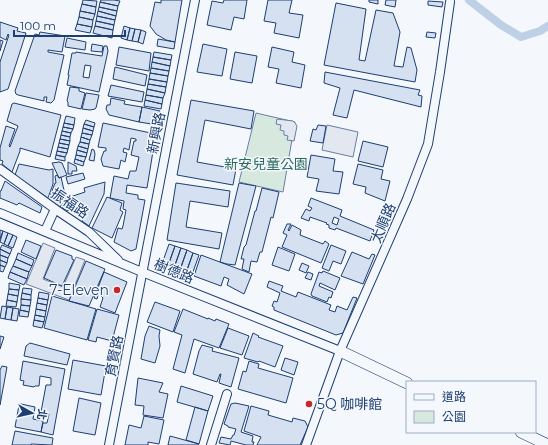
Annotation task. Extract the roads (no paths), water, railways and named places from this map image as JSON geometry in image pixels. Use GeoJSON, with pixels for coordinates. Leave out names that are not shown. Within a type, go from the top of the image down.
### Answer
{"type":"FeatureCollection","features":[{"type":"Feature","properties":{"kind":"main road"},"geometry":{"type":"LineString","coordinates":[[340,351],[406,383]]}},
{"type":"Feature","properties":{"kind":"main road"},"geometry":{"type":"LineString","coordinates":[[524,433],[548,445]]}},
{"type":"Feature","properties":{"kind":"street","name":"新興路"},"geometry":{"type":"LineString","coordinates":[[142,272],[195,0]]}},
{"type":"Feature","properties":{"kind":"street","name":"太順路"},"geometry":{"type":"LineString","coordinates":[[306,445],[340,351],[407,199],[428,144],[450,2]]}},
{"type":"Feature","properties":{"kind":"street","name":"振福路"},"geometry":{"type":"LineString","coordinates":[[0,169],[55,210],[88,232],[121,263]]}},
{"type":"Feature","properties":{"kind":"street"},"geometry":{"type":"LineString","coordinates":[[45,232],[55,210]]}},
{"type":"Feature","properties":{"kind":"street","name":"樹德路"},"geometry":{"type":"LineString","coordinates":[[0,213],[142,272],[340,351]]}},
{"type":"Feature","properties":{"kind":"street","name":"育賢路"},"geometry":{"type":"LineString","coordinates":[[110,445],[142,272]]}},
{"type":"Feature","properties":{"kind":"street"},"geometry":{"type":"LineString","coordinates":[[211,445],[227,394]]}},
{"type":"Feature","properties":{"kind":"waterway"},"geometry":{"type":"LineString","coordinates":[[469,0],[501,25],[521,37],[540,31],[548,26]]}},
{"type":"Feature","properties":{"kind":"place","name":"7-Eleven"},"geometry":{"type":"Point","coordinates":[117,290]}},
{"type":"Feature","properties":{"kind":"place","name":"5Q 咖啡館"},"geometry":{"type":"Point","coordinates":[309,404]}},
{"type":"Feature","properties":{"kind":"park label","name":"新安兒童公園"},"geometry":{"type":"Point","coordinates":[266,164]}}]}
